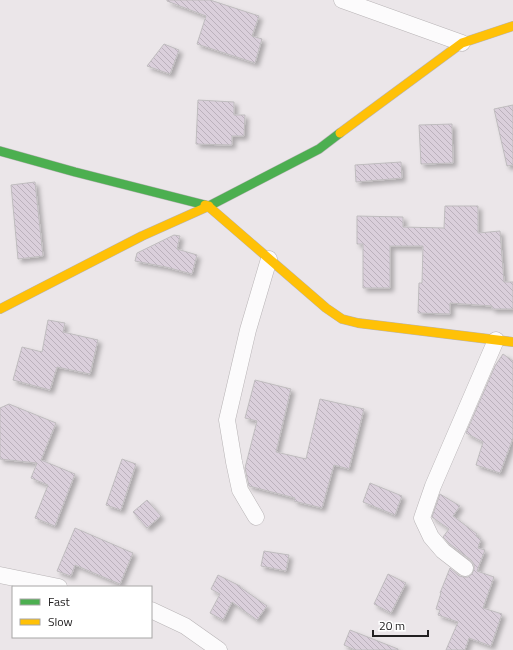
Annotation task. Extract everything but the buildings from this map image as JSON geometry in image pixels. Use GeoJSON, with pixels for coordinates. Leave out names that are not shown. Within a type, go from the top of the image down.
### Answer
{"type":"FeatureCollection","features":[{"type":"Feature","properties":{"kind":"street"},"geometry":{"type":"LineString","coordinates":[[342,0],[462,43]]}},
{"type":"Feature","properties":{"kind":"street"},"geometry":{"type":"LineString","coordinates":[[0,309],[142,236],[208,206],[319,149],[462,43],[513,26]]}},
{"type":"Feature","properties":{"kind":"street"},"geometry":{"type":"LineString","coordinates":[[0,151],[208,206],[326,308],[342,319],[358,323],[513,342]]}},
{"type":"Feature","properties":{"kind":"street"},"geometry":{"type":"LineString","coordinates":[[256,517],[240,490],[227,420],[248,330],[269,259]]}},
{"type":"Feature","properties":{"kind":"street"},"geometry":{"type":"LineString","coordinates":[[465,568],[443,550],[431,537],[422,518],[433,486],[496,340]]}},
{"type":"Feature","properties":{"kind":"street"},"geometry":{"type":"LineString","coordinates":[[0,575],[54,586]]}},
{"type":"Feature","properties":{"kind":"street"},"geometry":{"type":"LineString","coordinates":[[152,610],[185,626],[219,650]]}},
{"type":"Feature","properties":{"kind":"traffic: fast"},"geometry":{"type":"LineString","coordinates":[[209,206],[319,149],[340,133]]}},
{"type":"Feature","properties":{"kind":"traffic: fast"},"geometry":{"type":"LineString","coordinates":[[0,151],[75,172],[205,205]]}},
{"type":"Feature","properties":{"kind":"traffic: slow"},"geometry":{"type":"LineString","coordinates":[[340,133],[462,43],[513,26]]}},
{"type":"Feature","properties":{"kind":"traffic: slow"},"geometry":{"type":"LineString","coordinates":[[205,205],[326,308],[342,319],[358,323],[513,342]]}},
{"type":"Feature","properties":{"kind":"traffic: slow"},"geometry":{"type":"LineString","coordinates":[[0,309],[142,236],[209,206]]}}]}
